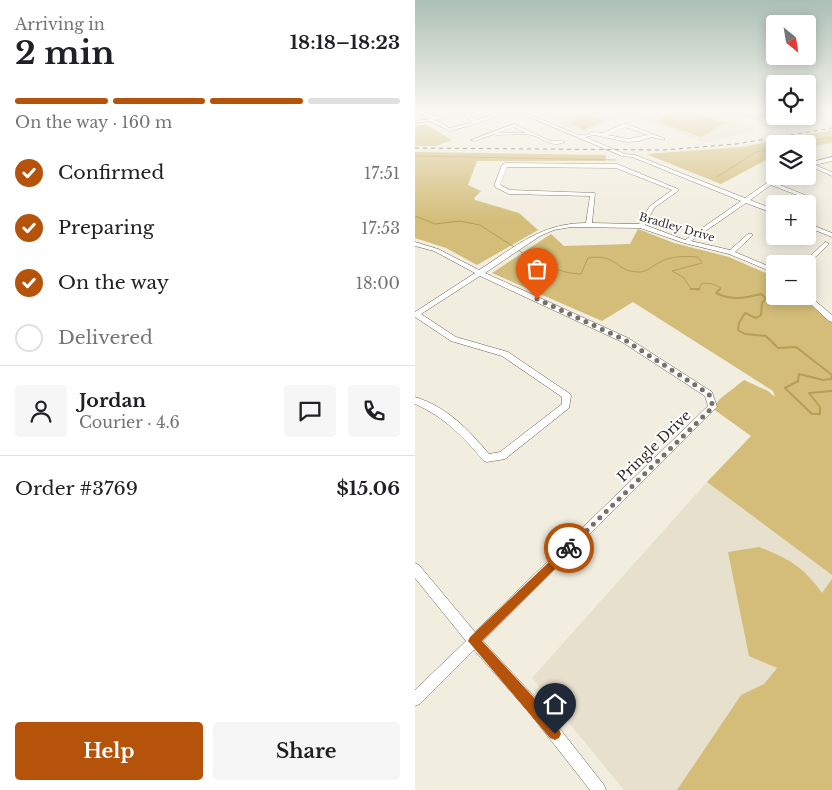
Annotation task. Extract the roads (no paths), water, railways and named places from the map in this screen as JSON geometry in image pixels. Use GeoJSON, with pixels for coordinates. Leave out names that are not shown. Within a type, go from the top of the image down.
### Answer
{"type":"FeatureCollection","features":[{"type":"Feature","properties":{"kind":"street"},"geometry":{"type":"LineString","coordinates":[[606,148],[624,155],[633,156],[766,209]]}},
{"type":"Feature","properties":{"kind":"street"},"geometry":{"type":"LineString","coordinates":[[618,148],[629,152],[633,156]]}},
{"type":"Feature","properties":{"kind":"street"},"geometry":{"type":"LineString","coordinates":[[816,162],[832,159]]}},
{"type":"Feature","properties":{"kind":"street"},"geometry":{"type":"LineString","coordinates":[[589,224],[593,194],[509,192],[497,186],[505,165],[617,166],[676,190],[652,207],[641,226]]}},
{"type":"Feature","properties":{"kind":"street"},"geometry":{"type":"LineString","coordinates":[[816,167],[832,174]]}},
{"type":"Feature","properties":{"kind":"street"},"geometry":{"type":"LineString","coordinates":[[686,242],[768,185]]}},
{"type":"Feature","properties":{"kind":"street"},"geometry":{"type":"LineString","coordinates":[[776,185],[802,195]]}},
{"type":"Feature","properties":{"kind":"street","name":"Bradley Drive"},"geometry":{"type":"LineString","coordinates":[[415,315],[538,235],[552,229],[571,225],[641,226],[686,242],[731,252],[766,267]]}},
{"type":"Feature","properties":{"kind":"street"},"geometry":{"type":"LineString","coordinates":[[816,229],[832,235]]}},
{"type":"Feature","properties":{"kind":"street"},"geometry":{"type":"LineString","coordinates":[[731,252],[750,235]]}},
{"type":"Feature","properties":{"kind":"street","name":"Pringle Drive"},"geometry":{"type":"LineString","coordinates":[[415,244],[436,250],[479,273],[625,340],[709,394],[713,407],[474,641]]}},
{"type":"Feature","properties":{"kind":"street"},"geometry":{"type":"LineString","coordinates":[[814,255],[826,244]]}},
{"type":"Feature","properties":{"kind":"street"},"geometry":{"type":"LineString","coordinates":[[816,304],[832,319]]}},
{"type":"Feature","properties":{"kind":"street"},"geometry":{"type":"LineString","coordinates":[[415,315],[453,339],[505,354],[567,396],[566,406],[502,456],[487,458],[455,421],[439,410],[415,400]]}},
{"type":"Feature","properties":{"kind":"street"},"geometry":{"type":"LineString","coordinates":[[415,569],[474,641],[533,706],[599,790]]}},
{"type":"Feature","properties":{"kind":"street"},"geometry":{"type":"LineString","coordinates":[[415,698],[474,641]]}},
{"type":"Feature","properties":{"kind":"waterway"},"geometry":{"type":"LineString","coordinates":[[717,177],[756,152],[766,149]]}},
{"type":"Feature","properties":{"kind":"waterway"},"geometry":{"type":"LineString","coordinates":[[415,156],[615,160]]}},
{"type":"Feature","properties":{"kind":"waterway"},"geometry":{"type":"LineString","coordinates":[[415,216],[435,224],[460,221],[480,225],[514,247]]}},
{"type":"Feature","properties":{"kind":"waterway"},"geometry":{"type":"LineString","coordinates":[[518,250],[548,266],[564,272],[581,274],[588,258],[605,258],[625,269],[642,272],[669,259],[698,257],[702,263],[672,271],[683,277],[691,289]]}},
{"type":"Feature","properties":{"kind":"waterway"},"geometry":{"type":"LineString","coordinates":[[691,289],[699,290],[701,284],[706,283],[721,288],[716,293],[722,296],[744,298],[761,294],[766,298],[762,303],[761,315],[756,318],[745,313],[739,323],[738,330],[745,334],[766,336],[778,348],[796,347],[832,375]]}},
{"type":"Feature","properties":{"kind":"waterway"},"geometry":{"type":"LineString","coordinates":[[691,289],[699,289]]}},
{"type":"Feature","properties":{"kind":"waterway"},"geometry":{"type":"LineString","coordinates":[[832,376],[831,379],[823,380],[799,374],[798,381],[785,388],[812,414],[820,414],[820,407],[809,393],[832,391]]}},
{"type":"Feature","properties":{"kind":"railway"},"geometry":{"type":"LineString","coordinates":[[415,148],[664,150],[690,148]]}}]}
